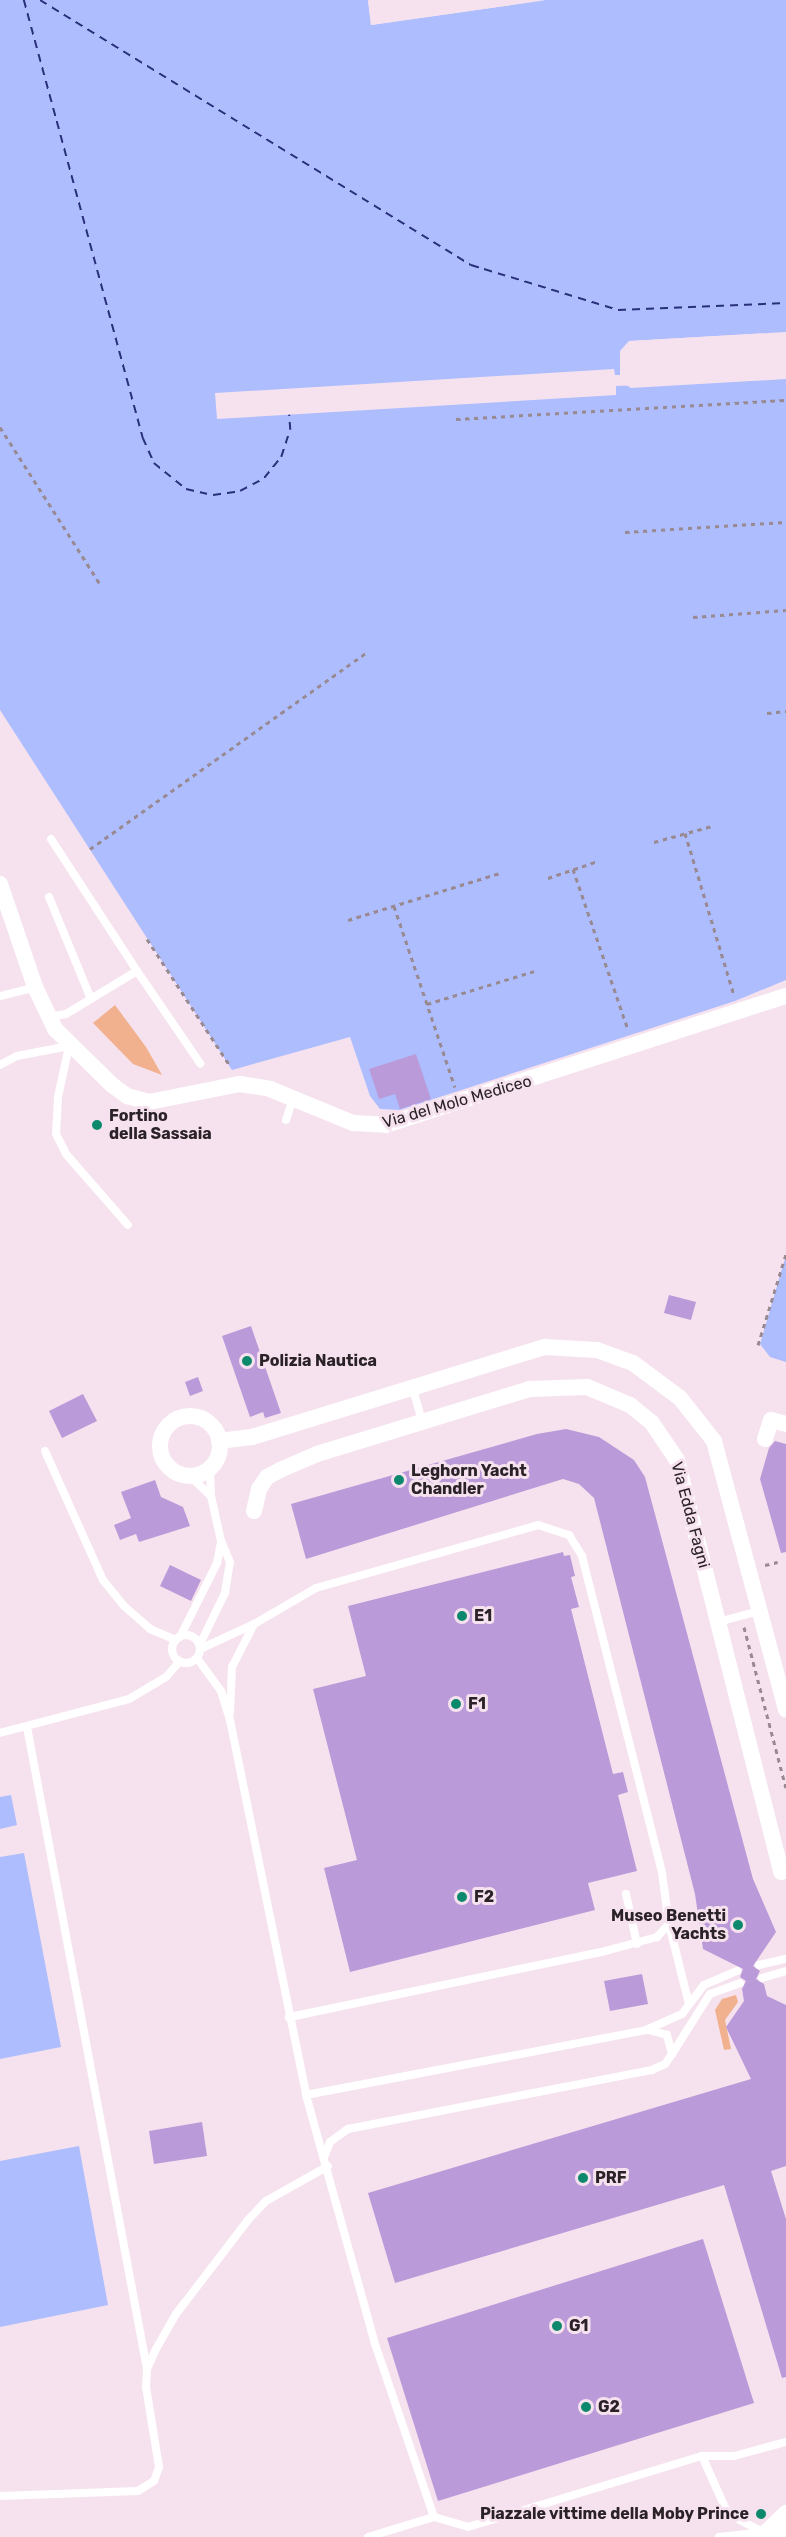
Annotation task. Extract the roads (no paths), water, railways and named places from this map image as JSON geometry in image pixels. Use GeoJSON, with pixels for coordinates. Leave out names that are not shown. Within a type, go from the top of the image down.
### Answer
{"type":"FeatureCollection","features":[{"type":"Feature","properties":{"kind":"street","name":"Via del Molo Mediceo"},"geometry":{"type":"LineString","coordinates":[[0,884],[35,987],[49,1017],[69,1046],[112,1085],[139,1100],[173,1100],[240,1084],[260,1086],[353,1123],[393,1124],[786,996]]}},
{"type":"Feature","properties":{"kind":"street"},"geometry":{"type":"LineString","coordinates":[[219,1441],[252,1437],[544,1347],[597,1350],[651,1373],[680,1398],[714,1441],[786,1710]]}},
{"type":"Feature","properties":{"kind":"street","name":"Via Edda Fagni"},"geometry":{"type":"LineString","coordinates":[[254,1511],[259,1489],[267,1477],[280,1470],[317,1454],[422,1421],[550,1386],[601,1391],[630,1404],[652,1423],[677,1460],[782,1863]]}},
{"type":"Feature","properties":{"kind":"street"},"geometry":{"type":"LineString","coordinates":[[196,1416],[209,1423],[219,1441],[218,1456],[210,1467],[190,1476],[170,1468],[162,1457],[160,1443],[165,1429],[182,1417],[196,1416]]}},
{"type":"Feature","properties":{"kind":"street"},"geometry":{"type":"LineString","coordinates":[[765,1438],[771,1420],[786,1424]]}},
{"type":"Feature","properties":{"kind":"street"},"geometry":{"type":"LineString","coordinates":[[772,2535],[786,2513]]}},
{"type":"Feature","properties":{"kind":"lane"},"geometry":{"type":"LineString","coordinates":[[51,839],[200,1063]]}},
{"type":"Feature","properties":{"kind":"lane"},"geometry":{"type":"LineString","coordinates":[[49,897],[91,999]]}},
{"type":"Feature","properties":{"kind":"lane"},"geometry":{"type":"LineString","coordinates":[[49,1017],[66,1014],[137,971]]}},
{"type":"Feature","properties":{"kind":"lane"},"geometry":{"type":"LineString","coordinates":[[0,996],[35,987]]}},
{"type":"Feature","properties":{"kind":"lane"},"geometry":{"type":"LineString","coordinates":[[0,1065],[17,1056],[69,1046],[58,1097],[56,1134],[66,1154],[128,1225]]}},
{"type":"Feature","properties":{"kind":"lane"},"geometry":{"type":"LineString","coordinates":[[286,1119],[293,1098]]}},
{"type":"Feature","properties":{"kind":"lane"},"geometry":{"type":"LineString","coordinates":[[412,1386],[422,1421]]}},
{"type":"Feature","properties":{"kind":"lane"},"geometry":{"type":"LineString","coordinates":[[45,1451],[103,1580],[124,1606],[150,1629],[178,1638],[189,1635],[221,1691],[230,1720],[306,2095],[325,2155],[374,2341],[434,2517]]}},
{"type":"Feature","properties":{"kind":"lane"},"geometry":{"type":"LineString","coordinates":[[210,1467],[211,1496],[221,1541],[230,1562],[225,1593],[199,1650],[189,1662],[180,1661],[173,1653],[178,1638],[217,1563],[221,1541]]}},
{"type":"Feature","properties":{"kind":"lane"},"geometry":{"type":"LineString","coordinates":[[190,1476],[211,1496]]}},
{"type":"Feature","properties":{"kind":"lane"},"geometry":{"type":"LineString","coordinates":[[199,1650],[254,1624],[316,1588],[538,1525],[569,1535],[582,1556],[662,1873],[669,1924],[689,2004]]}},
{"type":"Feature","properties":{"kind":"lane"},"geometry":{"type":"LineString","coordinates":[[718,1622],[759,1611]]}},
{"type":"Feature","properties":{"kind":"lane"},"geometry":{"type":"LineString","coordinates":[[230,1720],[232,1667],[254,1624]]}},
{"type":"Feature","properties":{"kind":"lane"},"geometry":{"type":"LineString","coordinates":[[0,1733],[27,1728],[129,1699],[166,1677],[180,1661]]}},
{"type":"Feature","properties":{"kind":"lane"},"geometry":{"type":"LineString","coordinates":[[0,2496],[138,2491],[147,2488],[154,2481],[159,2467],[147,2369],[27,1728]]}},
{"type":"Feature","properties":{"kind":"lane"},"geometry":{"type":"LineString","coordinates":[[626,1894],[637,1944]]}},
{"type":"Feature","properties":{"kind":"lane"},"geometry":{"type":"LineString","coordinates":[[289,2017],[637,1944],[664,1933],[669,1924]]}},
{"type":"Feature","properties":{"kind":"lane"},"geometry":{"type":"LineString","coordinates":[[759,1965],[786,1959]]}},
{"type":"Feature","properties":{"kind":"lane"},"geometry":{"type":"LineString","coordinates":[[306,2095],[645,2030],[682,2014],[704,1985],[737,1971]]}},
{"type":"Feature","properties":{"kind":"lane"},"geometry":{"type":"LineString","coordinates":[[762,1978],[786,1971]]}},
{"type":"Feature","properties":{"kind":"lane"},"geometry":{"type":"LineString","coordinates":[[325,2155],[330,2142],[348,2129],[625,2077],[665,2064],[710,1994],[740,1983]]}},
{"type":"Feature","properties":{"kind":"lane"},"geometry":{"type":"LineString","coordinates":[[645,2030],[667,2035],[672,2054]]}},
{"type":"Feature","properties":{"kind":"lane"},"geometry":{"type":"LineString","coordinates":[[147,2369],[176,2314],[249,2219],[267,2201],[328,2166]]}},
{"type":"Feature","properties":{"kind":"lane"},"geometry":{"type":"LineString","coordinates":[[368,2537],[434,2517],[468,2527],[702,2456],[734,2456],[786,2442]]}},
{"type":"Feature","properties":{"kind":"lane"},"geometry":{"type":"LineString","coordinates":[[702,2456],[728,2514],[772,2535]]}},
{"type":"Feature","properties":{"kind":"lane"},"geometry":{"type":"LineString","coordinates":[[719,2537],[772,2535]]}},
{"type":"Feature","properties":{"kind":"water"},"geometry":{"type":"Polygon","coordinates":[[[0,0],[368,0],[371,25],[546,0],[786,0],[786,332],[630,341],[620,352],[622,382],[631,388],[786,379],[786,980],[735,1001],[400,1110],[380,1109],[370,1096],[350,1037],[232,1070],[0,710],[0,0]]]}},
{"type":"Feature","properties":{"kind":"water"},"geometry":{"type":"Polygon","coordinates":[[[786,1255],[786,1362],[770,1357],[760,1344],[786,1255]]]}},
{"type":"Feature","properties":{"kind":"water"},"geometry":{"type":"Polygon","coordinates":[[[11,1795],[17,1825],[0,1829],[0,1797],[11,1795]]]}},
{"type":"Feature","properties":{"kind":"water"},"geometry":{"type":"Polygon","coordinates":[[[24,1853],[61,2047],[0,2059],[0,1857],[24,1853]]]}},
{"type":"Feature","properties":{"kind":"water"},"geometry":{"type":"Polygon","coordinates":[[[79,2146],[108,2305],[0,2327],[0,2161],[79,2146]]]}},
{"type":"Feature","properties":{"kind":"place","name":"Fortino della Sassaia"},"geometry":{"type":"Point","coordinates":[97,1125]}},
{"type":"Feature","properties":{"kind":"place","name":"Polizia Nautica"},"geometry":{"type":"Point","coordinates":[247,1361]}},
{"type":"Feature","properties":{"kind":"place","name":"Leghorn Yacht Chandler"},"geometry":{"type":"Point","coordinates":[399,1480]}},
{"type":"Feature","properties":{"kind":"place","name":"E1"},"geometry":{"type":"Point","coordinates":[462,1616]}},
{"type":"Feature","properties":{"kind":"place","name":"F1"},"geometry":{"type":"Point","coordinates":[456,1704]}},
{"type":"Feature","properties":{"kind":"place","name":"F2"},"geometry":{"type":"Point","coordinates":[462,1897]}},
{"type":"Feature","properties":{"kind":"place","name":"Museo Benetti Yachts"},"geometry":{"type":"Point","coordinates":[738,1925]}},
{"type":"Feature","properties":{"kind":"place","name":"PRF"},"geometry":{"type":"Point","coordinates":[583,2178]}},
{"type":"Feature","properties":{"kind":"place","name":"G1"},"geometry":{"type":"Point","coordinates":[557,2326]}},
{"type":"Feature","properties":{"kind":"place","name":"G2"},"geometry":{"type":"Point","coordinates":[586,2407]}},
{"type":"Feature","properties":{"kind":"place","name":"Piazzale vittime della Moby Prince"},"geometry":{"type":"Point","coordinates":[761,2514]}}]}
